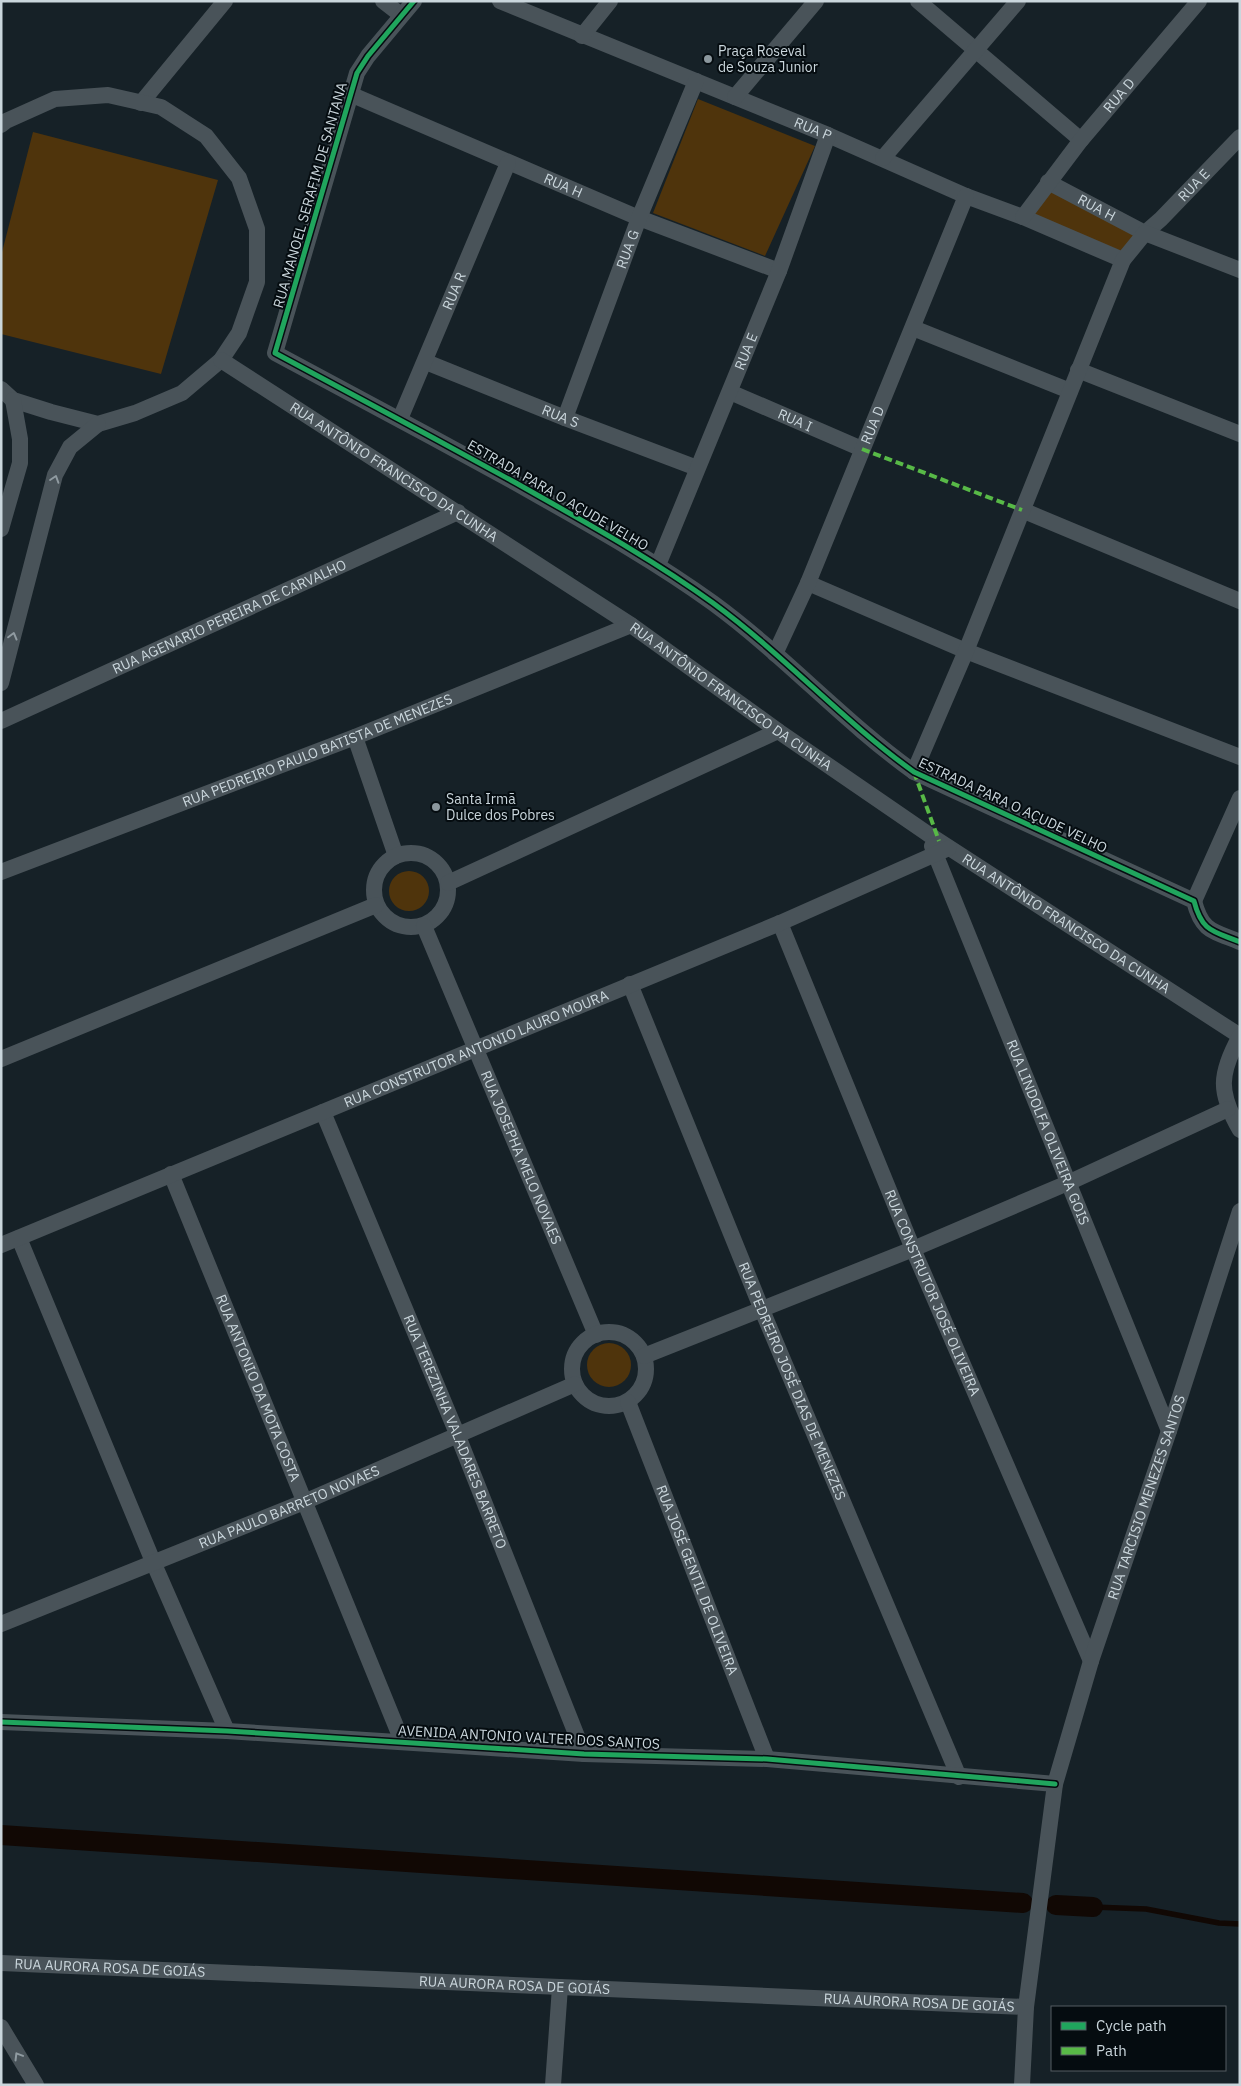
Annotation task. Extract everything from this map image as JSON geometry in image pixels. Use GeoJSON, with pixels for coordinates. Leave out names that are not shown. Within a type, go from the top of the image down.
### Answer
{"type":"FeatureCollection","features":[{"type":"Feature","properties":{"kind":"street"},"geometry":{"type":"LineString","coordinates":[[141,103],[225,1]]}},
{"type":"Feature","properties":{"kind":"street"},"geometry":{"type":"LineString","coordinates":[[383,1],[401,15]]}},
{"type":"Feature","properties":{"kind":"street","name":"RUA MANOEL SERAFIM DE SANTANA"},"geometry":{"type":"LineString","coordinates":[[275,353],[357,74],[368,56],[414,1]]}},
{"type":"Feature","properties":{"kind":"street","name":"RUA P"},"geometry":{"type":"LineString","coordinates":[[500,1],[828,135],[966,196],[1023,217],[1123,260]]}},
{"type":"Feature","properties":{"kind":"street"},"geometry":{"type":"LineString","coordinates":[[582,36],[610,1]]}},
{"type":"Feature","properties":{"kind":"street"},"geometry":{"type":"LineString","coordinates":[[735,97],[816,1]]}},
{"type":"Feature","properties":{"kind":"street"},"geometry":{"type":"LineString","coordinates":[[918,1],[1081,140]]}},
{"type":"Feature","properties":{"kind":"street"},"geometry":{"type":"LineString","coordinates":[[883,158],[1018,1]]}},
{"type":"Feature","properties":{"kind":"street","name":"RUA D"},"geometry":{"type":"LineString","coordinates":[[1023,217],[1081,140],[1199,1]]}},
{"type":"Feature","properties":{"kind":"street","name":"RUA G"},"geometry":{"type":"LineString","coordinates":[[565,418],[639,218],[696,81]]}},
{"type":"Feature","properties":{"kind":"street"},"geometry":{"type":"LineString","coordinates":[[1,125],[55,99],[108,94],[161,107],[206,136],[239,178],[257,229],[257,282],[239,333],[221,360],[182,393],[135,413],[98,424],[70,447],[55,475],[1,683]]}},
{"type":"Feature","properties":{"kind":"street","name":"RUA H"},"geometry":{"type":"LineString","coordinates":[[350,94],[639,218],[779,271]]}},
{"type":"Feature","properties":{"kind":"street","name":"RUA E"},"geometry":{"type":"LineString","coordinates":[[658,565],[779,271],[828,135]]}},
{"type":"Feature","properties":{"kind":"street","name":"RUA E"},"geometry":{"type":"LineString","coordinates":[[1145,233],[1161,220],[1240,137]]}},
{"type":"Feature","properties":{"kind":"street","name":"RUA R"},"geometry":{"type":"LineString","coordinates":[[400,419],[426,362],[508,163]]}},
{"type":"Feature","properties":{"kind":"street","name":"RUA H"},"geometry":{"type":"LineString","coordinates":[[1048,182],[1145,233],[1240,270]]}},
{"type":"Feature","properties":{"kind":"street","name":"RUA D"},"geometry":{"type":"LineString","coordinates":[[775,654],[808,582],[966,196]]}},
{"type":"Feature","properties":{"kind":"street"},"geometry":{"type":"LineString","coordinates":[[914,772],[966,651],[1123,260],[1145,233]]}},
{"type":"Feature","properties":{"kind":"street"},"geometry":{"type":"LineString","coordinates":[[913,328],[1070,391]]}},
{"type":"Feature","properties":{"kind":"street","name":"ESTRADA PARA O AÇUDE VELHO"},"geometry":{"type":"LineString","coordinates":[[275,353],[591,524],[658,565],[714,604],[775,654],[887,753],[914,772],[1194,901]]}},
{"type":"Feature","properties":{"kind":"street","name":"RUA ANTÔNIO FRANCISCO DA CUNHA"},"geometry":{"type":"LineString","coordinates":[[221,360],[631,625],[778,731],[928,834],[943,851],[1240,1036]]}},
{"type":"Feature","properties":{"kind":"street","name":"RUA S"},"geometry":{"type":"LineString","coordinates":[[426,362],[565,418],[697,468]]}},
{"type":"Feature","properties":{"kind":"street"},"geometry":{"type":"LineString","coordinates":[[1078,370],[1240,434]]}},
{"type":"Feature","properties":{"kind":"street","name":"RUA I"},"geometry":{"type":"LineString","coordinates":[[730,392],[862,449]]}},
{"type":"Feature","properties":{"kind":"street"},"geometry":{"type":"LineString","coordinates":[[7,394],[51,412],[98,424]]}},
{"type":"Feature","properties":{"kind":"street"},"geometry":{"type":"LineString","coordinates":[[1,529],[20,463],[20,439],[7,394]]}},
{"type":"Feature","properties":{"kind":"street"},"geometry":{"type":"LineString","coordinates":[[1022,510],[1240,601]]}},
{"type":"Feature","properties":{"kind":"street","name":"RUA AGENARIO PEREIRA DE CARVALHO"},"geometry":{"type":"LineString","coordinates":[[1,721],[458,512]]}},
{"type":"Feature","properties":{"kind":"street"},"geometry":{"type":"LineString","coordinates":[[808,582],[966,651],[1240,757]]}},
{"type":"Feature","properties":{"kind":"street","name":"RUA PEDREIRO PAULO BATISTA DE MENEZES"},"geometry":{"type":"LineString","coordinates":[[1,872],[355,737],[631,625]]}},
{"type":"Feature","properties":{"kind":"street"},"geometry":{"type":"LineString","coordinates":[[448,883],[778,731]]}},
{"type":"Feature","properties":{"kind":"street"},"geometry":{"type":"LineString","coordinates":[[355,737],[396,856]]}},
{"type":"Feature","properties":{"kind":"street"},"geometry":{"type":"LineString","coordinates":[[1240,798],[1194,901],[1198,917],[1204,926],[1240,942]]}},
{"type":"Feature","properties":{"kind":"street","name":"RUA CONSTRUTOR ANTONIO LAURO MOURA"},"geometry":{"type":"LineString","coordinates":[[1,1245],[780,922],[943,851]]}},
{"type":"Feature","properties":{"kind":"street","name":"RUA LINDOLFA OLIVEIRA GOIS"},"geometry":{"type":"LineString","coordinates":[[943,851],[1070,1182],[1169,1431]]}},
{"type":"Feature","properties":{"kind":"street"},"geometry":{"type":"LineString","coordinates":[[406,853],[428,857],[437,863],[444,872],[448,883],[449,893],[441,913],[424,926],[412,928],[396,924],[382,915],[376,905],[373,894],[376,877],[386,862],[406,853]]}},
{"type":"Feature","properties":{"kind":"street"},"geometry":{"type":"LineString","coordinates":[[1,1059],[376,905]]}},
{"type":"Feature","properties":{"kind":"street","name":"RUA CONSTRUTOR JOSÉ OLIVEIRA"},"geometry":{"type":"LineString","coordinates":[[780,922],[913,1249],[1091,1661]]}},
{"type":"Feature","properties":{"kind":"street","name":"RUA JOSEPHA MELO NOVAES"},"geometry":{"type":"LineString","coordinates":[[424,926],[596,1335]]}},
{"type":"Feature","properties":{"kind":"street","name":"RUA PEDREIRO JOSÉ DIAS DE MENEZES"},"geometry":{"type":"LineString","coordinates":[[630,984],[762,1310],[959,1777]]}},
{"type":"Feature","properties":{"kind":"street"},"geometry":{"type":"LineString","coordinates":[[1240,1036],[1228,1058],[1223,1084],[1228,1109],[1240,1130]]}},
{"type":"Feature","properties":{"kind":"street"},"geometry":{"type":"LineString","coordinates":[[644,1356],[913,1249],[1070,1182],[1228,1109]]}},
{"type":"Feature","properties":{"kind":"street","name":"RUA TEREZINHA VALADARES BARRETO"},"geometry":{"type":"LineString","coordinates":[[323,1112],[458,1436],[584,1754]]}},
{"type":"Feature","properties":{"kind":"street","name":"RUA ANTONIO DA MOTA COSTA"},"geometry":{"type":"LineString","coordinates":[[171,1174],[402,1741]]}},
{"type":"Feature","properties":{"kind":"street","name":"RUA TARCISIO MENEZES SANTOS"},"geometry":{"type":"LineString","coordinates":[[1022,2085],[1026,2007],[1055,1784],[1091,1661],[1169,1431],[1240,1211]]}},
{"type":"Feature","properties":{"kind":"street"},"geometry":{"type":"LineString","coordinates":[[19,1238],[154,1564],[226,1731]]}},
{"type":"Feature","properties":{"kind":"street"},"geometry":{"type":"LineString","coordinates":[[607,1332],[619,1333],[630,1338],[644,1356],[647,1366],[643,1387],[628,1402],[608,1407],[598,1405],[584,1397],[575,1384],[572,1373],[573,1361],[585,1341],[596,1335],[607,1332]]}},
{"type":"Feature","properties":{"kind":"street","name":"RUA PAULO BARRETO NOVAES"},"geometry":{"type":"LineString","coordinates":[[2,1623],[154,1564],[304,1502],[575,1384]]}},
{"type":"Feature","properties":{"kind":"street","name":"RUA JOSÉ GENTIL DE OLIVEIRA"},"geometry":{"type":"LineString","coordinates":[[628,1402],[767,1759]]}},
{"type":"Feature","properties":{"kind":"street","name":"AVENIDA ANTONIO VALTER DOS SANTOS"},"geometry":{"type":"LineString","coordinates":[[1,1722],[226,1731],[584,1754],[767,1759],[1055,1784]]}},
{"type":"Feature","properties":{"kind":"street","name":"RUA AURORA ROSA DE GOIÁS"},"geometry":{"type":"LineString","coordinates":[[1,1963],[1026,2007]]}},
{"type":"Feature","properties":{"kind":"street"},"geometry":{"type":"LineString","coordinates":[[553,2085],[560,1987]]}},
{"type":"Feature","properties":{"kind":"street"},"geometry":{"type":"LineString","coordinates":[[1,2027],[36,2085]]}},
{"type":"Feature","properties":{"kind":"shaded area"},"geometry":{"type":"Polygon","coordinates":[[[698,99],[815,146],[765,256],[653,213],[698,99]]]}},
{"type":"Feature","properties":{"kind":"shaded area"},"geometry":{"type":"Polygon","coordinates":[[[33,132],[218,180],[161,374],[1,334],[1,256],[33,132]]]}},
{"type":"Feature","properties":{"kind":"shaded area"},"geometry":{"type":"Polygon","coordinates":[[[1052,190],[1135,236],[1123,252],[1034,215],[1052,190]]]}},
{"type":"Feature","properties":{"kind":"shaded area"},"geometry":{"type":"Polygon","coordinates":[[[413,871],[420,874],[426,880],[429,891],[428,899],[420,908],[413,911],[405,911],[398,908],[390,899],[389,887],[392,880],[401,872],[413,871]]]}},
{"type":"Feature","properties":{"kind":"shaded area"},"geometry":{"type":"Polygon","coordinates":[[[609,1343],[621,1347],[627,1353],[631,1365],[627,1377],[621,1383],[609,1387],[597,1383],[591,1377],[587,1365],[591,1353],[597,1347],[609,1343]]]}},
{"type":"Feature","properties":{"kind":"waterway"},"geometry":{"type":"LineString","coordinates":[[1,1835],[1023,1903]]}},
{"type":"Feature","properties":{"kind":"waterway"},"geometry":{"type":"LineString","coordinates":[[1056,1905],[1093,1907]]}},
{"type":"Feature","properties":{"kind":"waterway"},"geometry":{"type":"LineString","coordinates":[[1093,1907],[1146,1909],[1219,1923],[1240,1924]]}},
{"type":"Feature","properties":{"kind":"marked path"},"geometry":{"type":"LineString","coordinates":[[862,449],[1022,510]]}},
{"type":"Feature","properties":{"kind":"marked path"},"geometry":{"type":"LineString","coordinates":[[914,772],[939,841]]}},
{"type":"Feature","properties":{"kind":"cycle path"},"geometry":{"type":"LineString","coordinates":[[414,1],[368,56],[357,73],[275,353],[516,483],[616,540],[689,586],[739,623],[863,731],[914,772],[1194,901],[1205,925],[1240,942]]}},
{"type":"Feature","properties":{"kind":"cycle path"},"geometry":{"type":"LineString","coordinates":[[1,1722],[227,1731],[584,1754],[767,1759],[1055,1784]]}},
{"type":"Feature","properties":{"kind":"place","name":"Praça Roseval de Souza Junior"},"geometry":{"type":"Point","coordinates":[708,59]}},
{"type":"Feature","properties":{"kind":"place","name":"Santa Irmã Dulce dos Pobres"},"geometry":{"type":"Point","coordinates":[436,807]}}]}
